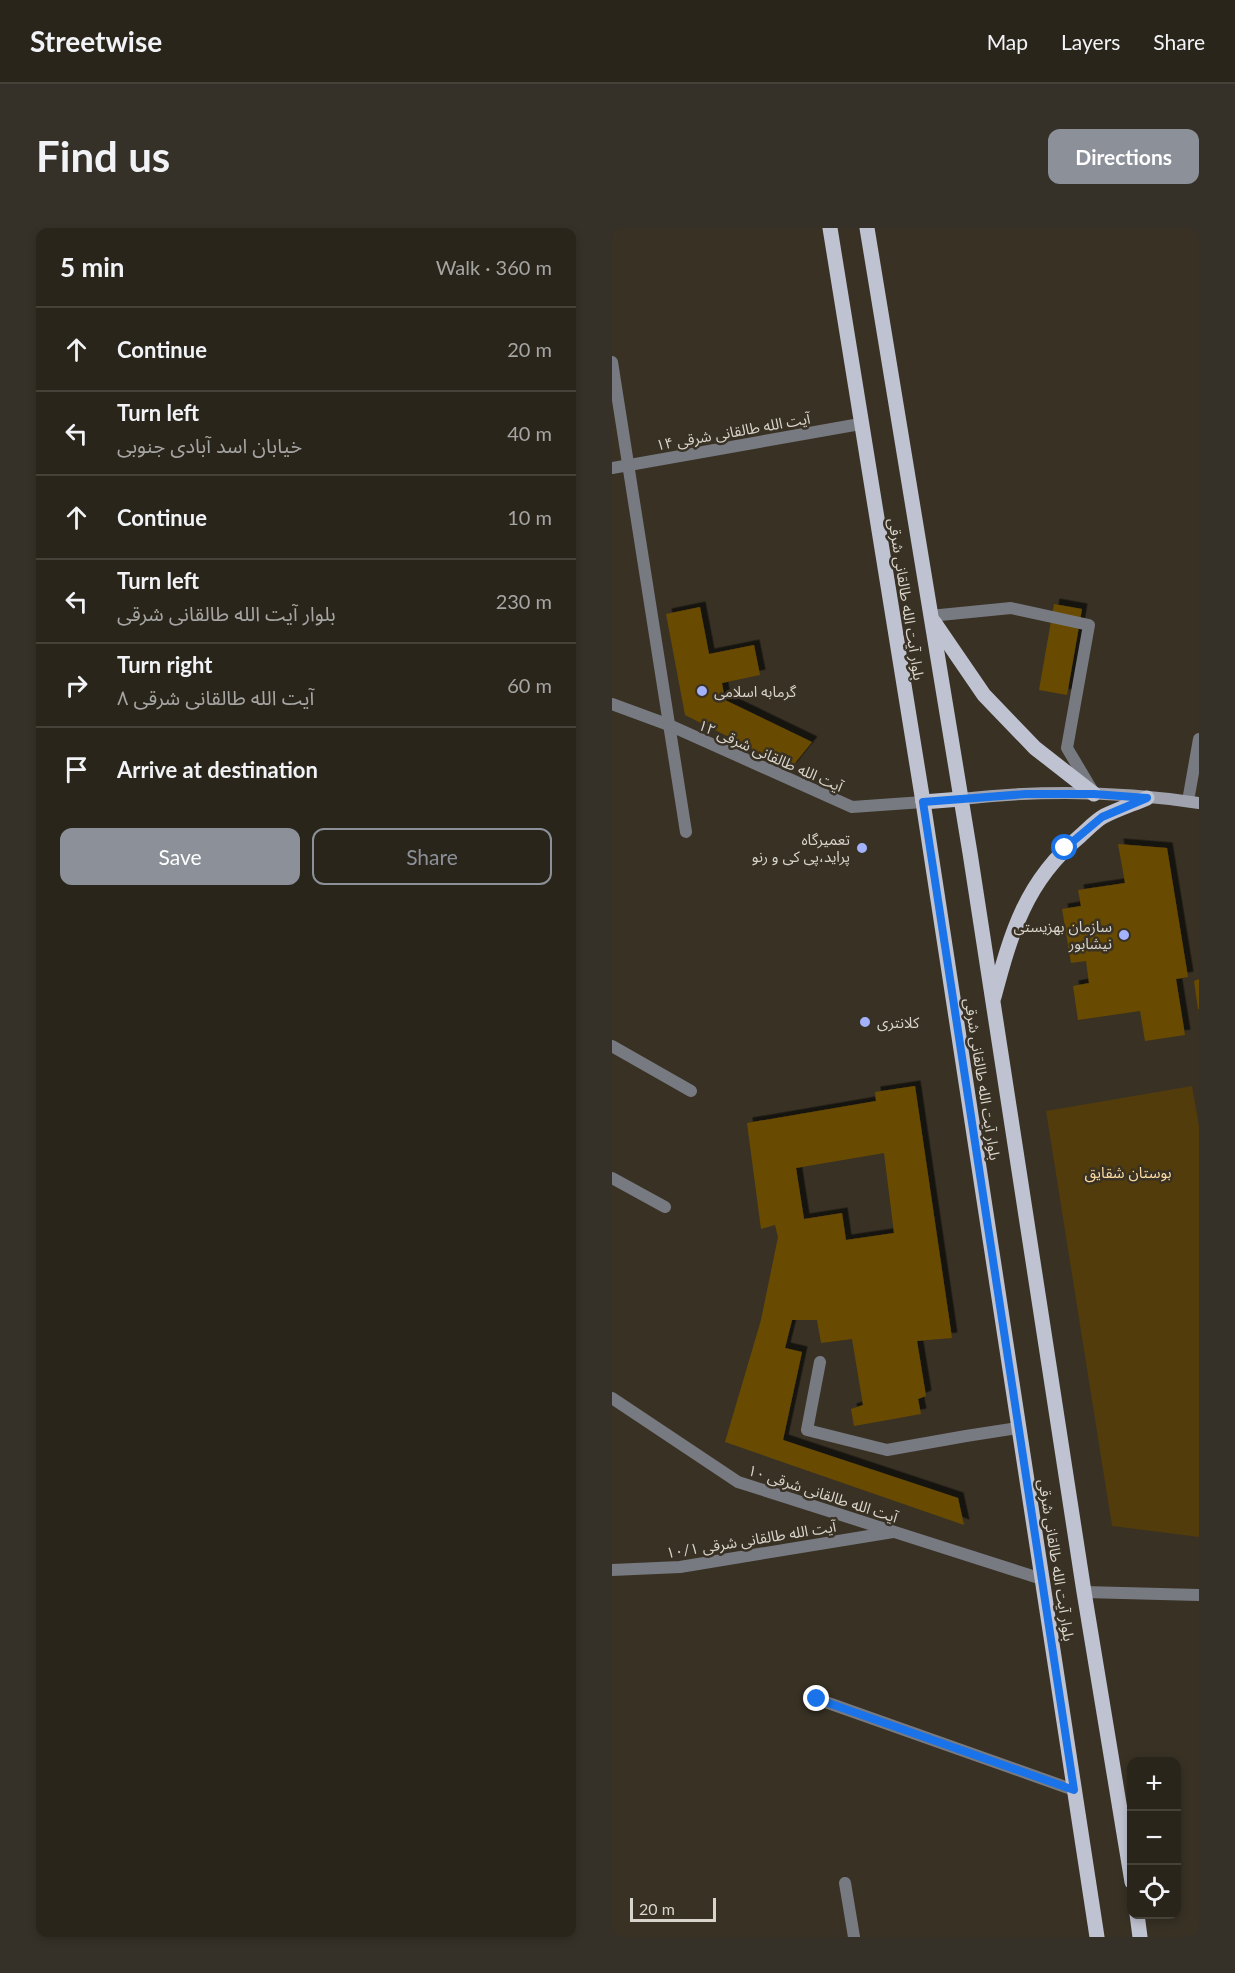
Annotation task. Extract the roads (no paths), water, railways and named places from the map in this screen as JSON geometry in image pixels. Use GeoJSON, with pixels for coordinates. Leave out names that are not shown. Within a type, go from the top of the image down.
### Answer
{"type":"FeatureCollection","features":[{"type":"Feature","properties":{"kind":"main road","name":"بلوار آیت الله طالقانی شرقی"},"geometry":{"type":"LineString","coordinates":[[830,228],[923,802],[1097,1937]]}},
{"type":"Feature","properties":{"kind":"main road","name":"بلوار آیت الله طالقانی شرقی"},"geometry":{"type":"LineString","coordinates":[[867,228],[961,799],[1128,1865]]}},
{"type":"Feature","properties":{"kind":"main road"},"geometry":{"type":"LineString","coordinates":[[930,616],[984,695],[1035,748],[1094,794]]}},
{"type":"Feature","properties":{"kind":"main road"},"geometry":{"type":"LineString","coordinates":[[923,802],[1026,794],[1094,794],[1193,802]]}},
{"type":"Feature","properties":{"kind":"main road"},"geometry":{"type":"LineString","coordinates":[[992,1003],[1008,943],[1021,910],[1043,875],[1065,848],[1102,817],[1147,798]]}},
{"type":"Feature","properties":{"kind":"main road"},"geometry":{"type":"LineString","coordinates":[[1138,1919],[1140,1937]]}},
{"type":"Feature","properties":{"kind":"street"},"geometry":{"type":"LineString","coordinates":[[612,362],[686,832]]}},
{"type":"Feature","properties":{"kind":"street","name":"آیت الله طالقانی شرقی ۱۴"},"geometry":{"type":"LineString","coordinates":[[612,468],[860,424]]}},
{"type":"Feature","properties":{"kind":"street"},"geometry":{"type":"LineString","coordinates":[[930,616],[1011,608],[1089,625],[1067,748],[1094,794]]}},
{"type":"Feature","properties":{"kind":"street","name":"آیت الله طالقانی شرقی ۱۲"},"geometry":{"type":"LineString","coordinates":[[612,704],[669,725],[852,807],[923,802]]}},
{"type":"Feature","properties":{"kind":"street"},"geometry":{"type":"LineString","coordinates":[[1193,802],[1199,739]]}},
{"type":"Feature","properties":{"kind":"street"},"geometry":{"type":"LineString","coordinates":[[612,1046],[691,1091]]}},
{"type":"Feature","properties":{"kind":"street"},"geometry":{"type":"LineString","coordinates":[[612,1178],[665,1208]]}},
{"type":"Feature","properties":{"kind":"street"},"geometry":{"type":"LineString","coordinates":[[820,1362],[807,1430],[887,1450],[1018,1428]]}},
{"type":"Feature","properties":{"kind":"street","name":"آیت الله طالقانی شرقی ۱۰"},"geometry":{"type":"LineString","coordinates":[[612,1398],[738,1482],[1042,1579]]}},
{"type":"Feature","properties":{"kind":"street","name":"آیت الله طالقانی شرقی ۱۰/۱"},"geometry":{"type":"LineString","coordinates":[[612,1570],[680,1567],[895,1532]]}},
{"type":"Feature","properties":{"kind":"street"},"geometry":{"type":"LineString","coordinates":[[1084,1592],[1199,1595]]}},
{"type":"Feature","properties":{"kind":"street"},"geometry":{"type":"LineString","coordinates":[[817,1699],[1074,1790]]}},
{"type":"Feature","properties":{"kind":"street"},"geometry":{"type":"LineString","coordinates":[[845,1884],[854,1937]]}},
{"type":"Feature","properties":{"kind":"place","name":"گرمابه اسلامی"},"geometry":{"type":"Point","coordinates":[702,691]}},
{"type":"Feature","properties":{"kind":"place","name":"تعمیرگاه پراید،پی کی و رنو"},"geometry":{"type":"Point","coordinates":[862,848]}},
{"type":"Feature","properties":{"kind":"place","name":"سازمان بهزیستی نیشابور"},"geometry":{"type":"Point","coordinates":[1124,935]}},
{"type":"Feature","properties":{"kind":"place","name":"کلانتری"},"geometry":{"type":"Point","coordinates":[865,1022]}},
{"type":"Feature","properties":{"kind":"park label","name":"بوستان شقایق"},"geometry":{"type":"Point","coordinates":[1128,1172]}}]}
